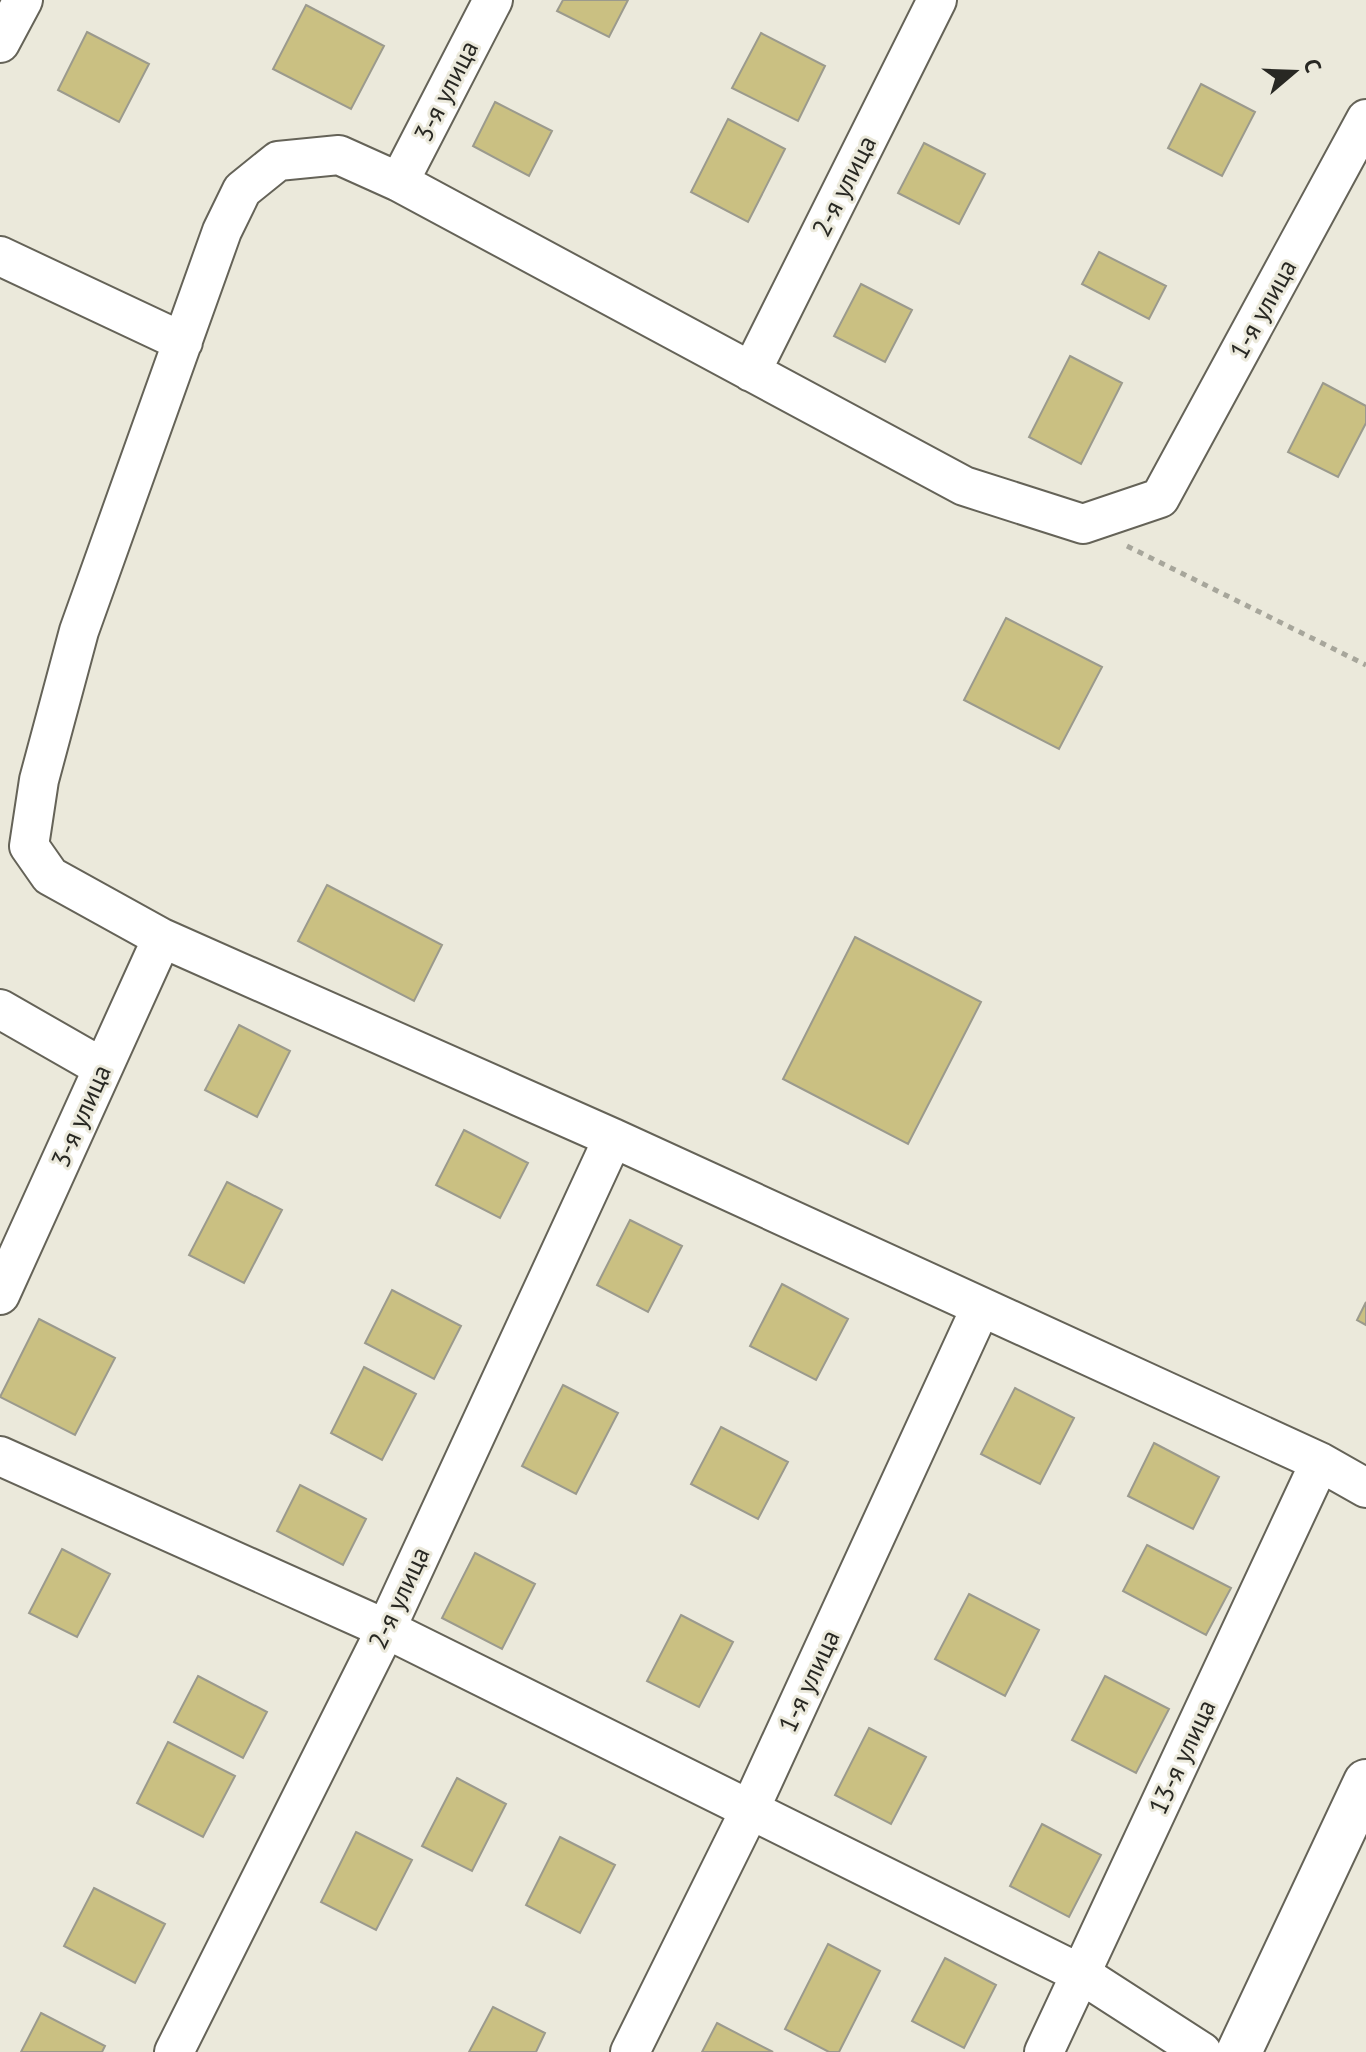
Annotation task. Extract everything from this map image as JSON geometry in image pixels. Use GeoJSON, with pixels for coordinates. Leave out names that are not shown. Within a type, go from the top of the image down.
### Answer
{"type":"FeatureCollection","features":[{"type":"Feature","properties":{"kind":"street"},"geometry":{"type":"LineString","coordinates":[[0,43],[23,0]]}},
{"type":"Feature","properties":{"kind":"street","name":"3-я улица"},"geometry":{"type":"LineString","coordinates":[[399,182],[493,0]]}},
{"type":"Feature","properties":{"kind":"street","name":"2-я улица"},"geometry":{"type":"LineString","coordinates":[[751,372],[937,0]]}},
{"type":"Feature","properties":{"kind":"street","name":"1-я улица"},"geometry":{"type":"LineString","coordinates":[[1083,524],[1160,498],[1366,119]]}},
{"type":"Feature","properties":{"kind":"street"},"geometry":{"type":"LineString","coordinates":[[1083,524],[964,486],[399,182],[339,155],[278,161],[242,190],[222,231],[79,631],[39,780],[29,846],[50,876],[162,938],[613,1138],[1320,1462],[1366,1488]]}},
{"type":"Feature","properties":{"kind":"street"},"geometry":{"type":"LineString","coordinates":[[0,256],[183,342]]}},
{"type":"Feature","properties":{"kind":"street","name":"3-я улица"},"geometry":{"type":"LineString","coordinates":[[0,1295],[162,938]]}},
{"type":"Feature","properties":{"kind":"street"},"geometry":{"type":"LineString","coordinates":[[0,1009],[103,1068]]}},
{"type":"Feature","properties":{"kind":"street","name":"2-я улица"},"geometry":{"type":"LineString","coordinates":[[174,2052],[386,1629],[613,1138]]}},
{"type":"Feature","properties":{"kind":"street","name":"1-я улица"},"geometry":{"type":"LineString","coordinates":[[630,2052],[750,1810],[981,1307]]}},
{"type":"Feature","properties":{"kind":"street"},"geometry":{"type":"LineString","coordinates":[[0,1456],[386,1629],[1081,1974],[1202,2052]]}},
{"type":"Feature","properties":{"kind":"street","name":"13-я улица"},"geometry":{"type":"LineString","coordinates":[[1044,2052],[1320,1462]]}},
{"type":"Feature","properties":{"kind":"street"},"geometry":{"type":"LineString","coordinates":[[1239,2052],[1366,1782]]}},
{"type":"Feature","properties":{"kind":"path"},"geometry":{"type":"LineString","coordinates":[[1083,524],[1366,665]]}},
{"type":"Feature","properties":{"kind":"building"},"geometry":{"type":"Polygon","coordinates":[[[563,0],[628,0],[609,37],[557,11],[563,0]]]}},
{"type":"Feature","properties":{"kind":"building"},"geometry":{"type":"Polygon","coordinates":[[[306,5],[384,46],[351,109],[273,69],[306,5]]]}},
{"type":"Feature","properties":{"kind":"building"},"geometry":{"type":"Polygon","coordinates":[[[87,32],[149,64],[119,122],[58,90],[87,32]]]}},
{"type":"Feature","properties":{"kind":"building"},"geometry":{"type":"Polygon","coordinates":[[[761,33],[825,66],[798,121],[732,88],[761,33]]]}},
{"type":"Feature","properties":{"kind":"building"},"geometry":{"type":"Polygon","coordinates":[[[1201,84],[1255,112],[1222,176],[1168,148],[1201,84]]]}},
{"type":"Feature","properties":{"kind":"building"},"geometry":{"type":"Polygon","coordinates":[[[495,102],[552,131],[529,176],[473,146],[495,102]]]}},
{"type":"Feature","properties":{"kind":"building"},"geometry":{"type":"Polygon","coordinates":[[[728,119],[785,149],[748,222],[691,192],[728,119]]]}},
{"type":"Feature","properties":{"kind":"building"},"geometry":{"type":"Polygon","coordinates":[[[924,143],[985,174],[959,224],[898,193],[924,143]]]}},
{"type":"Feature","properties":{"kind":"building"},"geometry":{"type":"Polygon","coordinates":[[[1099,252],[1166,286],[1149,319],[1082,284],[1099,252]]]}},
{"type":"Feature","properties":{"kind":"building"},"geometry":{"type":"Polygon","coordinates":[[[861,284],[912,310],[885,362],[834,336],[861,284]]]}},
{"type":"Feature","properties":{"kind":"building"},"geometry":{"type":"Polygon","coordinates":[[[1070,356],[1122,383],[1081,464],[1029,437],[1070,356]]]}},
{"type":"Feature","properties":{"kind":"building"},"geometry":{"type":"Polygon","coordinates":[[[1323,383],[1366,406],[1366,423],[1338,477],[1288,452],[1323,383]]]}},
{"type":"Feature","properties":{"kind":"building"},"geometry":{"type":"Polygon","coordinates":[[[1006,618],[1102,667],[1059,749],[964,700],[1006,618]]]}},
{"type":"Feature","properties":{"kind":"building"},"geometry":{"type":"Polygon","coordinates":[[[327,885],[442,945],[414,1001],[298,941],[327,885]]]}},
{"type":"Feature","properties":{"kind":"building"},"geometry":{"type":"Polygon","coordinates":[[[855,937],[981,1002],[908,1144],[783,1079],[855,937]]]}},
{"type":"Feature","properties":{"kind":"building"},"geometry":{"type":"Polygon","coordinates":[[[239,1025],[290,1051],[257,1117],[205,1090],[239,1025]]]}},
{"type":"Feature","properties":{"kind":"building"},"geometry":{"type":"Polygon","coordinates":[[[464,1130],[528,1163],[500,1218],[436,1185],[464,1130]]]}},
{"type":"Feature","properties":{"kind":"building"},"geometry":{"type":"Polygon","coordinates":[[[227,1182],[282,1210],[244,1283],[189,1255],[227,1182]]]}},
{"type":"Feature","properties":{"kind":"building"},"geometry":{"type":"Polygon","coordinates":[[[630,1220],[682,1246],[648,1312],[597,1285],[630,1220]]]}},
{"type":"Feature","properties":{"kind":"building"},"geometry":{"type":"Polygon","coordinates":[[[782,1284],[848,1319],[816,1380],[750,1346],[782,1284]]]}},
{"type":"Feature","properties":{"kind":"building"},"geometry":{"type":"Polygon","coordinates":[[[392,1290],[461,1326],[434,1379],[365,1343],[392,1290]]]}},
{"type":"Feature","properties":{"kind":"building"},"geometry":{"type":"Polygon","coordinates":[[[1366,1302],[1366,1325],[1357,1320],[1366,1302]]]}},
{"type":"Feature","properties":{"kind":"building"},"geometry":{"type":"Polygon","coordinates":[[[39,1319],[115,1358],[75,1435],[0,1397],[39,1319]]]}},
{"type":"Feature","properties":{"kind":"building"},"geometry":{"type":"Polygon","coordinates":[[[364,1367],[416,1394],[382,1460],[331,1433],[364,1367]]]}},
{"type":"Feature","properties":{"kind":"building"},"geometry":{"type":"Polygon","coordinates":[[[563,1385],[618,1413],[576,1494],[522,1466],[563,1385]]]}},
{"type":"Feature","properties":{"kind":"building"},"geometry":{"type":"Polygon","coordinates":[[[1015,1388],[1074,1418],[1040,1484],[981,1454],[1015,1388]]]}},
{"type":"Feature","properties":{"kind":"building"},"geometry":{"type":"Polygon","coordinates":[[[721,1427],[788,1462],[758,1519],[691,1484],[721,1427]]]}},
{"type":"Feature","properties":{"kind":"building"},"geometry":{"type":"Polygon","coordinates":[[[1154,1443],[1219,1477],[1193,1529],[1128,1496],[1154,1443]]]}},
{"type":"Feature","properties":{"kind":"building"},"geometry":{"type":"Polygon","coordinates":[[[300,1485],[366,1519],[343,1565],[277,1531],[300,1485]]]}},
{"type":"Feature","properties":{"kind":"building"},"geometry":{"type":"Polygon","coordinates":[[[1147,1545],[1231,1588],[1206,1635],[1123,1591],[1147,1545]]]}},
{"type":"Feature","properties":{"kind":"building"},"geometry":{"type":"Polygon","coordinates":[[[62,1549],[110,1574],[77,1637],[29,1613],[62,1549]]]}},
{"type":"Feature","properties":{"kind":"building"},"geometry":{"type":"Polygon","coordinates":[[[475,1553],[535,1584],[502,1649],[442,1618],[475,1553]]]}},
{"type":"Feature","properties":{"kind":"building"},"geometry":{"type":"Polygon","coordinates":[[[969,1594],[1039,1630],[1005,1696],[935,1659],[969,1594]]]}},
{"type":"Feature","properties":{"kind":"building"},"geometry":{"type":"Polygon","coordinates":[[[681,1615],[733,1642],[699,1707],[647,1681],[681,1615]]]}},
{"type":"Feature","properties":{"kind":"building"},"geometry":{"type":"Polygon","coordinates":[[[198,1676],[267,1712],[243,1758],[174,1722],[198,1676]]]}},
{"type":"Feature","properties":{"kind":"building"},"geometry":{"type":"Polygon","coordinates":[[[1105,1676],[1169,1709],[1136,1773],[1072,1740],[1105,1676]]]}},
{"type":"Feature","properties":{"kind":"building"},"geometry":{"type":"Polygon","coordinates":[[[869,1728],[926,1757],[891,1824],[835,1795],[869,1728]]]}},
{"type":"Feature","properties":{"kind":"building"},"geometry":{"type":"Polygon","coordinates":[[[168,1742],[235,1776],[203,1837],[137,1803],[168,1742]]]}},
{"type":"Feature","properties":{"kind":"building"},"geometry":{"type":"Polygon","coordinates":[[[457,1778],[506,1804],[472,1871],[422,1846],[457,1778]]]}},
{"type":"Feature","properties":{"kind":"building"},"geometry":{"type":"Polygon","coordinates":[[[1042,1824],[1101,1855],[1069,1917],[1010,1886],[1042,1824]]]}},
{"type":"Feature","properties":{"kind":"building"},"geometry":{"type":"Polygon","coordinates":[[[356,1832],[412,1860],[376,1930],[321,1902],[356,1832]]]}},
{"type":"Feature","properties":{"kind":"building"},"geometry":{"type":"Polygon","coordinates":[[[560,1837],[615,1865],[580,1933],[526,1905],[560,1837]]]}},
{"type":"Feature","properties":{"kind":"building"},"geometry":{"type":"Polygon","coordinates":[[[94,1888],[165,1924],[135,1983],[64,1946],[94,1888]]]}},
{"type":"Feature","properties":{"kind":"building"},"geometry":{"type":"Polygon","coordinates":[[[828,1944],[880,1971],[839,2052],[829,2052],[785,2029],[828,1944]]]}},
{"type":"Feature","properties":{"kind":"building"},"geometry":{"type":"Polygon","coordinates":[[[945,1958],[996,1985],[964,2048],[912,2021],[945,1958]]]}},
{"type":"Feature","properties":{"kind":"building"},"geometry":{"type":"Polygon","coordinates":[[[493,2007],[545,2033],[536,2052],[469,2052],[493,2007]]]}},
{"type":"Feature","properties":{"kind":"building"},"geometry":{"type":"Polygon","coordinates":[[[41,2013],[105,2046],[102,2052],[21,2052],[41,2013]]]}},
{"type":"Feature","properties":{"kind":"building"},"geometry":{"type":"Polygon","coordinates":[[[717,2023],[773,2052],[702,2052],[717,2023]]]}}]}
